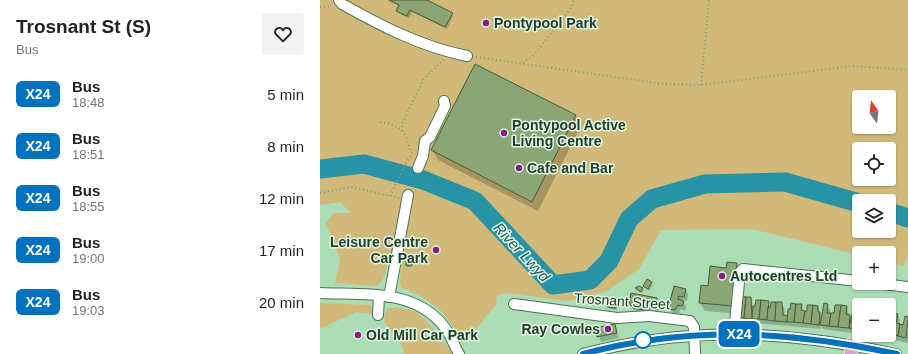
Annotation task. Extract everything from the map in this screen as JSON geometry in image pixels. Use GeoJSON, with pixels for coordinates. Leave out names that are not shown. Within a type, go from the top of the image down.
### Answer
{"type":"FeatureCollection","features":[{"type":"Feature","properties":{"kind":"street"},"geometry":{"type":"LineString","coordinates":[[339,0],[342,4],[386,28],[452,53],[467,56]]}},
{"type":"Feature","properties":{"kind":"street"},"geometry":{"type":"LineString","coordinates":[[418,168],[423,156],[425,141],[430,137],[444,106],[444,101]]}},
{"type":"Feature","properties":{"kind":"street"},"geometry":{"type":"LineString","coordinates":[[378,315],[408,198]]}},
{"type":"Feature","properties":{"kind":"street"},"geometry":{"type":"LineString","coordinates":[[734,334],[740,272],[743,269],[852,280]]}},
{"type":"Feature","properties":{"kind":"street"},"geometry":{"type":"LineString","coordinates":[[896,286],[908,288]]}},
{"type":"Feature","properties":{"kind":"street"},"geometry":{"type":"LineString","coordinates":[[320,293],[384,296],[407,300],[422,306],[436,318],[448,332],[459,354]]}},
{"type":"Feature","properties":{"kind":"street","name":"Trosnant Street"},"geometry":{"type":"LineString","coordinates":[[514,304],[617,318],[649,316],[690,321],[694,326],[694,334]]}},
{"type":"Feature","properties":{"kind":"street"},"geometry":{"type":"LineString","coordinates":[[694,334],[695,354]]}},
{"type":"Feature","properties":{"kind":"street"},"geometry":{"type":"LineString","coordinates":[[583,354],[645,340],[694,334],[764,334],[851,349],[896,354]]}},
{"type":"Feature","properties":{"kind":"path"},"geometry":{"type":"LineString","coordinates":[[522,63],[534,55],[571,8],[574,0]]}},
{"type":"Feature","properties":{"kind":"path"},"geometry":{"type":"LineString","coordinates":[[701,85],[709,0]]}},
{"type":"Feature","properties":{"kind":"path"},"geometry":{"type":"LineString","coordinates":[[411,153],[402,131],[402,124],[424,78],[452,53]]}},
{"type":"Feature","properties":{"kind":"path"},"geometry":{"type":"LineString","coordinates":[[467,56],[663,84],[701,85],[854,66],[908,70]]}},
{"type":"Feature","properties":{"kind":"path"},"geometry":{"type":"LineString","coordinates":[[380,122],[392,124],[402,131]]}},
{"type":"Feature","properties":{"kind":"path"},"geometry":{"type":"LineString","coordinates":[[390,196],[405,165]]}},
{"type":"Feature","properties":{"kind":"path"},"geometry":{"type":"LineString","coordinates":[[320,193],[351,187],[390,196],[408,198]]}},
{"type":"Feature","properties":{"kind":"shaded area","name":"Pontypool Park"},"geometry":{"type":"Polygon","coordinates":[[[320,0],[908,0],[908,255],[904,266],[896,264],[896,246],[852,246],[852,253],[752,229],[661,230],[639,269],[607,291],[569,301],[504,293],[496,297],[497,304],[465,342],[441,311],[422,297],[402,288],[400,283],[401,261],[388,259],[384,278],[376,286],[335,283],[340,260],[326,223],[334,213],[351,213],[340,202],[320,205],[320,0]]]}},
{"type":"Feature","properties":{"kind":"shaded area"},"geometry":{"type":"Polygon","coordinates":[[[320,303],[371,305],[373,314],[356,312],[320,329],[320,303]]]}},
{"type":"Feature","properties":{"kind":"shaded area"},"geometry":{"type":"Polygon","coordinates":[[[389,308],[408,309],[414,311],[435,330],[453,354],[404,354],[400,341],[384,322],[385,314],[389,308]]]}},
{"type":"Feature","properties":{"kind":"building"},"geometry":{"type":"Polygon","coordinates":[[[389,0],[427,0],[453,13],[445,27],[410,10],[407,16],[396,11],[399,5],[389,0]]]}},
{"type":"Feature","properties":{"kind":"building","name":"Pontypool Active Living Centre"},"geometry":{"type":"Polygon","coordinates":[[[475,64],[576,115],[532,202],[431,150],[475,64]]]}},
{"type":"Feature","properties":{"kind":"building","name":"Autocentres Ltd"},"geometry":{"type":"Polygon","coordinates":[[[727,262],[737,263],[733,306],[699,303],[701,285],[708,286],[710,266],[726,268],[727,262]]]}},
{"type":"Feature","properties":{"kind":"building"},"geometry":{"type":"Polygon","coordinates":[[[647,279],[652,282],[648,289],[643,286],[647,279]]]}},
{"type":"Feature","properties":{"kind":"building"},"geometry":{"type":"Polygon","coordinates":[[[639,286],[643,288],[641,292],[635,288],[639,286]]]}},
{"type":"Feature","properties":{"kind":"building"},"geometry":{"type":"Polygon","coordinates":[[[674,286],[686,289],[684,297],[679,296],[678,299],[684,301],[682,306],[678,305],[675,310],[668,309],[674,286]]]}},
{"type":"Feature","properties":{"kind":"building"},"geometry":{"type":"Polygon","coordinates":[[[631,293],[657,298],[656,307],[648,306],[645,307],[644,310],[633,308],[634,306],[629,305],[631,293]]]}},
{"type":"Feature","properties":{"kind":"building"},"geometry":{"type":"Polygon","coordinates":[[[741,296],[746,297],[744,318],[737,317],[741,296]]]}},
{"type":"Feature","properties":{"kind":"building"},"geometry":{"type":"Polygon","coordinates":[[[746,297],[751,297],[752,319],[744,318],[746,297]]]}},
{"type":"Feature","properties":{"kind":"building"},"geometry":{"type":"Polygon","coordinates":[[[608,298],[617,298],[616,308],[607,307],[608,298]]]}},
{"type":"Feature","properties":{"kind":"building"},"geometry":{"type":"Polygon","coordinates":[[[756,300],[761,300],[759,319],[752,319],[753,306],[755,306],[756,300]]]}},
{"type":"Feature","properties":{"kind":"building"},"geometry":{"type":"Polygon","coordinates":[[[761,300],[769,301],[767,320],[759,319],[761,300]]]}},
{"type":"Feature","properties":{"kind":"building"},"geometry":{"type":"Polygon","coordinates":[[[771,302],[776,302],[775,321],[767,320],[768,307],[770,308],[771,302]]]}},
{"type":"Feature","properties":{"kind":"building"},"geometry":{"type":"Polygon","coordinates":[[[776,302],[782,302],[783,315],[788,316],[787,322],[775,321],[776,302]]]}},
{"type":"Feature","properties":{"kind":"building"},"geometry":{"type":"Polygon","coordinates":[[[791,303],[796,304],[794,322],[787,322],[788,309],[790,309],[791,303]]]}},
{"type":"Feature","properties":{"kind":"building"},"geometry":{"type":"Polygon","coordinates":[[[824,303],[828,304],[827,313],[831,313],[829,326],[820,325],[824,303]]]}},
{"type":"Feature","properties":{"kind":"building"},"geometry":{"type":"Polygon","coordinates":[[[796,304],[802,304],[801,310],[805,311],[803,323],[794,322],[796,304]]]}},
{"type":"Feature","properties":{"kind":"building"},"geometry":{"type":"Polygon","coordinates":[[[807,305],[813,305],[811,324],[803,323],[805,311],[807,311],[807,305]]]}},
{"type":"Feature","properties":{"kind":"building"},"geometry":{"type":"Polygon","coordinates":[[[813,305],[818,306],[818,312],[820,312],[819,325],[811,324],[813,305]]]}},
{"type":"Feature","properties":{"kind":"building"},"geometry":{"type":"Polygon","coordinates":[[[835,305],[841,305],[838,327],[829,326],[831,313],[834,313],[835,305]]]}},
{"type":"Feature","properties":{"kind":"building"},"geometry":{"type":"Polygon","coordinates":[[[841,305],[847,306],[846,314],[850,315],[849,328],[838,327],[841,305]]]}},
{"type":"Feature","properties":{"kind":"building"},"geometry":{"type":"Polygon","coordinates":[[[852,315],[852,328],[849,328],[852,315]]]}},
{"type":"Feature","properties":{"kind":"building"},"geometry":{"type":"Polygon","coordinates":[[[905,316],[908,317],[906,338],[898,336],[900,324],[903,325],[905,316]]]}},
{"type":"Feature","properties":{"kind":"building"},"geometry":{"type":"Polygon","coordinates":[[[896,323],[900,324],[898,336],[896,336],[896,323]]]}},
{"type":"Feature","properties":{"kind":"building"},"geometry":{"type":"Polygon","coordinates":[[[615,324],[617,333],[597,337],[595,328],[615,324]]]}},
{"type":"Feature","properties":{"kind":"waterway","name":"River Lwyd"},"geometry":{"type":"LineString","coordinates":[[320,169],[364,164],[423,180],[475,201],[553,285],[590,280],[609,261],[629,219],[652,199],[705,184],[785,182],[852,201]]}},
{"type":"Feature","properties":{"kind":"waterway","name":"River Lwyd"},"geometry":{"type":"LineString","coordinates":[[896,214],[908,218]]}},
{"type":"Feature","properties":{"kind":"bus line","name":"X24"},"geometry":{"type":"LineString","coordinates":[[583,354],[645,340],[672,336],[694,334],[764,334],[852,344],[897,354]]}},
{"type":"Feature","properties":{"kind":"place","name":"Pontypool Park"},"geometry":{"type":"Point","coordinates":[486,23]}},
{"type":"Feature","properties":{"kind":"place","name":"Pontypool Active Living Centre"},"geometry":{"type":"Point","coordinates":[504,133]}},
{"type":"Feature","properties":{"kind":"place","name":"Cafe and Bar"},"geometry":{"type":"Point","coordinates":[519,168]}},
{"type":"Feature","properties":{"kind":"place","name":"Leisure Centre Car Park"},"geometry":{"type":"Point","coordinates":[436,250]}},
{"type":"Feature","properties":{"kind":"place","name":"Autocentres Ltd"},"geometry":{"type":"Point","coordinates":[722,276]}},
{"type":"Feature","properties":{"kind":"place","name":"Ray Cowles"},"geometry":{"type":"Point","coordinates":[608,329]}},
{"type":"Feature","properties":{"kind":"place","name":"Old Mill Car Park"},"geometry":{"type":"Point","coordinates":[358,335]}}]}
